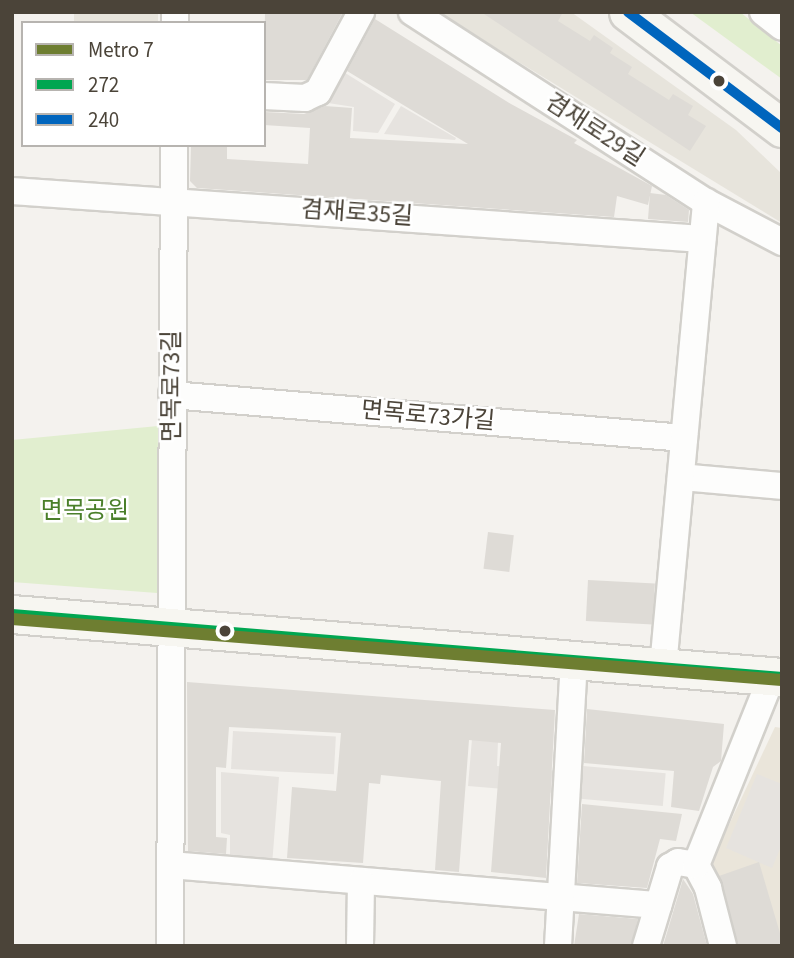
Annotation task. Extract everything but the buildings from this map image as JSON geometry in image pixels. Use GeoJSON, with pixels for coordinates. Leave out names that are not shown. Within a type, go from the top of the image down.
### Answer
{"type":"FeatureCollection","features":[{"type":"Feature","properties":{"kind":"main road"},"geometry":{"type":"LineString","coordinates":[[628,12],[782,128]]}},
{"type":"Feature","properties":{"kind":"main road"},"geometry":{"type":"LineString","coordinates":[[12,614],[777,676]]}},
{"type":"Feature","properties":{"kind":"street"},"geometry":{"type":"LineString","coordinates":[[266,96],[305,98],[318,92],[361,12]]}},
{"type":"Feature","properties":{"kind":"street","name":"겸재로29길"},"geometry":{"type":"LineString","coordinates":[[412,12],[706,202],[782,242]]}},
{"type":"Feature","properties":{"kind":"street"},"geometry":{"type":"LineString","coordinates":[[763,12],[782,27]]}},
{"type":"Feature","properties":{"kind":"street","name":"면목로73길"},"geometry":{"type":"LineString","coordinates":[[170,946],[174,147]]}},
{"type":"Feature","properties":{"kind":"street","name":"겸재로35길"},"geometry":{"type":"LineString","coordinates":[[12,191],[173,199],[702,239]]}},
{"type":"Feature","properties":{"kind":"street"},"geometry":{"type":"LineString","coordinates":[[663,667],[706,202]]}},
{"type":"Feature","properties":{"kind":"street","name":"면목로73가길"},"geometry":{"type":"LineString","coordinates":[[172,395],[684,438]]}},
{"type":"Feature","properties":{"kind":"street"},"geometry":{"type":"LineString","coordinates":[[681,477],[782,486]]}},
{"type":"Feature","properties":{"kind":"street"},"geometry":{"type":"LineString","coordinates":[[558,946],[558,897],[574,659]]}},
{"type":"Feature","properties":{"kind":"street"},"geometry":{"type":"LineString","coordinates":[[696,865],[777,676]]}},
{"type":"Feature","properties":{"kind":"street"},"geometry":{"type":"LineString","coordinates":[[170,865],[361,883],[658,905]]}},
{"type":"Feature","properties":{"kind":"street"},"geometry":{"type":"LineString","coordinates":[[646,946],[671,865],[696,865]]}},
{"type":"Feature","properties":{"kind":"street"},"geometry":{"type":"LineString","coordinates":[[696,865],[708,888],[723,946]]}},
{"type":"Feature","properties":{"kind":"street"},"geometry":{"type":"LineString","coordinates":[[360,946],[361,883]]}},
{"type":"Feature","properties":{"kind":"shaded area"},"geometry":{"type":"Polygon","coordinates":[[[74,12],[158,12],[158,21],[74,21],[74,12]]]}},
{"type":"Feature","properties":{"kind":"shaded area"},"geometry":{"type":"Polygon","coordinates":[[[437,12],[571,12],[736,130],[782,174],[782,223],[437,12]]]}},
{"type":"Feature","properties":{"kind":"shaded area"},"geometry":{"type":"Polygon","coordinates":[[[342,71],[395,104],[378,133],[353,131],[354,107],[328,103],[342,71]]]}},
{"type":"Feature","properties":{"kind":"shaded area"},"geometry":{"type":"Polygon","coordinates":[[[401,106],[456,138],[455,140],[384,134],[401,106]]]}},
{"type":"Feature","properties":{"kind":"shaded area"},"geometry":{"type":"Polygon","coordinates":[[[775,727],[782,728],[782,946],[730,946],[710,865],[775,727]]]}},
{"type":"Feature","properties":{"kind":"shaded area"},"geometry":{"type":"Polygon","coordinates":[[[233,731],[336,736],[334,774],[231,769],[233,731]]]}},
{"type":"Feature","properties":{"kind":"shaded area"},"geometry":{"type":"Polygon","coordinates":[[[472,739],[498,741],[497,766],[557,771],[555,793],[468,786],[472,739]]]}},
{"type":"Feature","properties":{"kind":"shaded area"},"geometry":{"type":"Polygon","coordinates":[[[583,766],[666,773],[663,806],[580,799],[583,766]]]}},
{"type":"Feature","properties":{"kind":"shaded area"},"geometry":{"type":"Polygon","coordinates":[[[221,772],[279,777],[272,865],[230,863],[230,835],[221,833],[221,772]]]}},
{"type":"Feature","properties":{"kind":"shaded area"},"geometry":{"type":"Polygon","coordinates":[[[757,774],[782,784],[782,844],[772,868],[726,848],[757,774]]]}},
{"type":"Feature","properties":{"kind":"green space"},"geometry":{"type":"Polygon","coordinates":[[[690,12],[740,12],[782,46],[782,79],[690,12]]]}},
{"type":"Feature","properties":{"kind":"green space","name":"면목공원"},"geometry":{"type":"Polygon","coordinates":[[[158,426],[157,593],[12,582],[12,440],[158,426]]]}},
{"type":"Feature","properties":{"kind":"metro line","name":"7"},"geometry":{"type":"LineString","coordinates":[[12,619],[782,680]]}},
{"type":"Feature","properties":{"kind":"transit line","name":"240"},"geometry":{"type":"LineString","coordinates":[[628,12],[782,128]]}},
{"type":"Feature","properties":{"kind":"transit line","name":"272"},"geometry":{"type":"LineString","coordinates":[[12,614],[782,677]]}}]}
